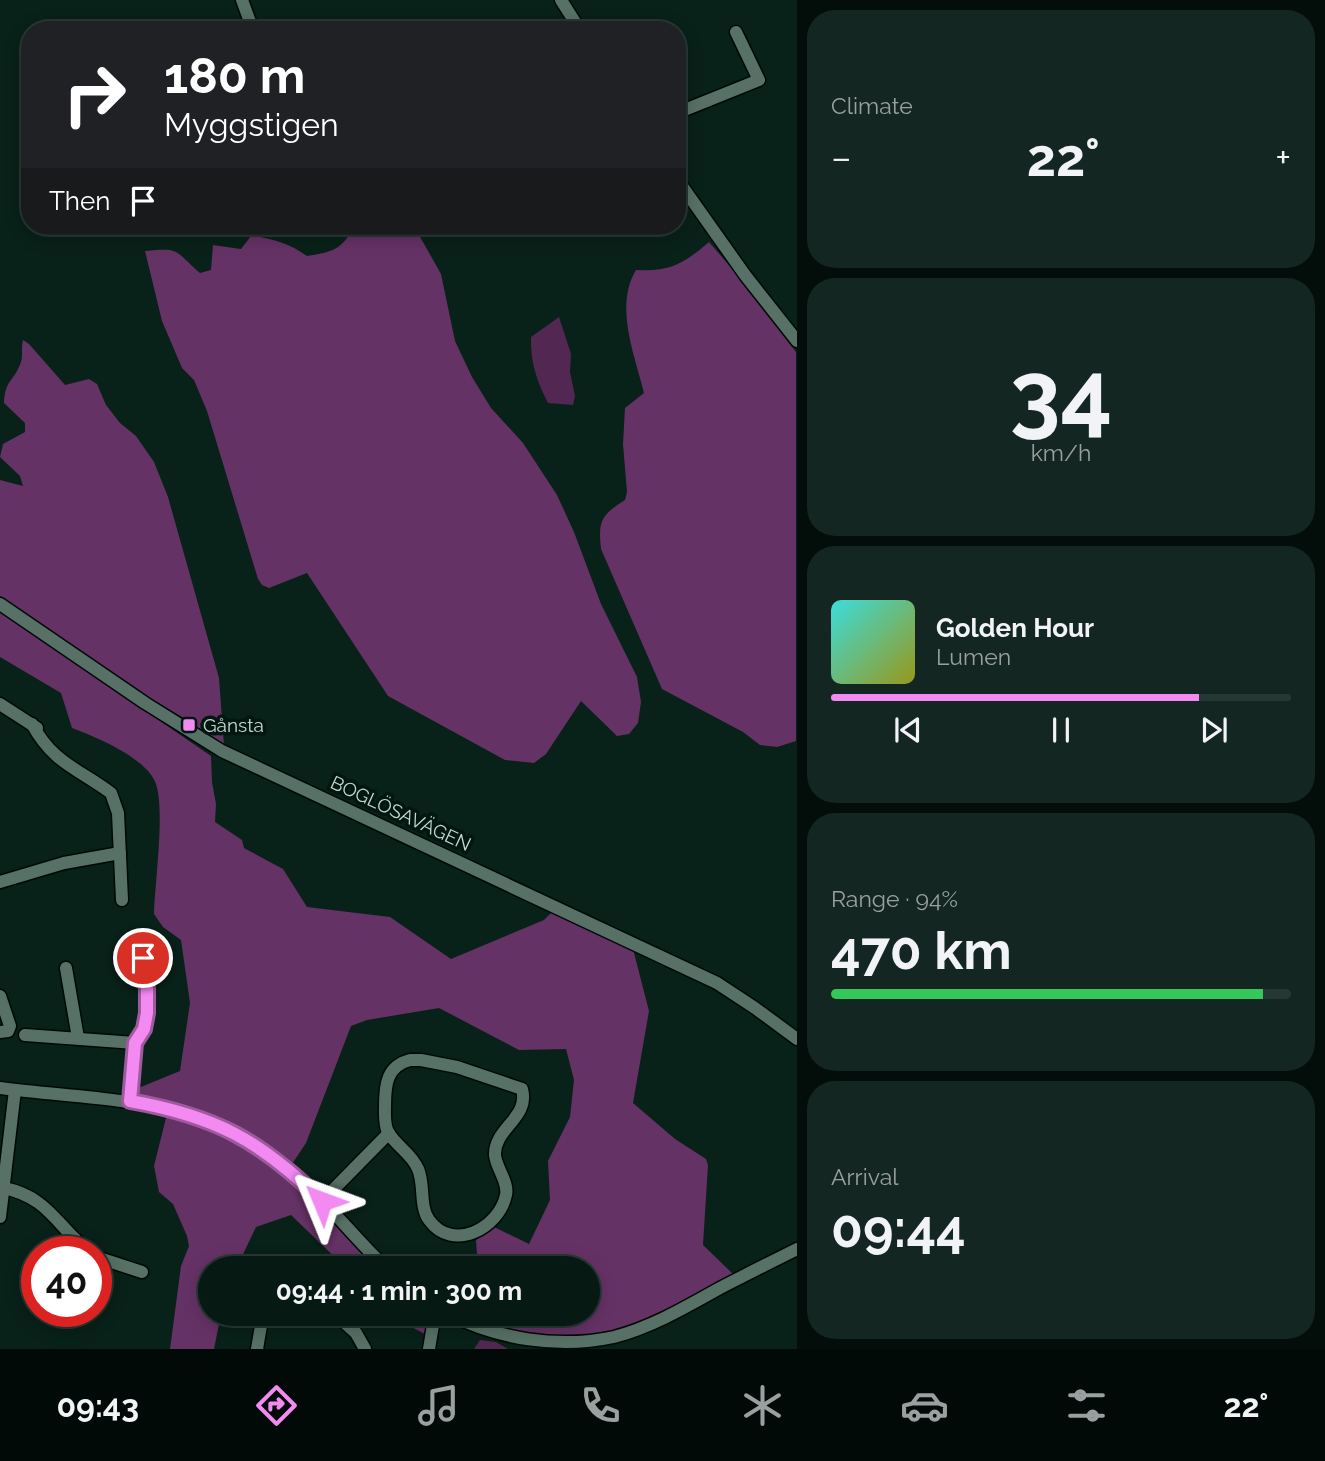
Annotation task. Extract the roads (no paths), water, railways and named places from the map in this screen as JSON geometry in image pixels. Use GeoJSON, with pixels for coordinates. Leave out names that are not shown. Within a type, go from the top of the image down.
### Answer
{"type":"FeatureCollection","features":[{"type":"Feature","properties":{"kind":"street"},"geometry":{"type":"LineString","coordinates":[[242,0],[250,21]]}},
{"type":"Feature","properties":{"kind":"street"},"geometry":{"type":"LineString","coordinates":[[561,0],[574,21]]}},
{"type":"Feature","properties":{"kind":"street"},"geometry":{"type":"LineString","coordinates":[[686,109],[759,80],[736,32]]}},
{"type":"Feature","properties":{"kind":"street"},"geometry":{"type":"LineString","coordinates":[[686,192],[796,341]]}},
{"type":"Feature","properties":{"kind":"street","name":"BOGLÖSAVÄGEN"},"geometry":{"type":"LineString","coordinates":[[0,604],[145,703],[222,751],[717,984],[794,1031]]}},
{"type":"Feature","properties":{"kind":"street"},"geometry":{"type":"LineString","coordinates":[[0,705],[32,724],[46,748],[55,757],[111,793],[118,813],[122,900]]}},
{"type":"Feature","properties":{"kind":"street"},"geometry":{"type":"LineString","coordinates":[[0,882],[64,863],[120,853]]}},
{"type":"Feature","properties":{"kind":"street"},"geometry":{"type":"LineString","coordinates":[[130,1101],[135,1043],[144,1029],[147,1013],[143,958]]}},
{"type":"Feature","properties":{"kind":"street"},"geometry":{"type":"LineString","coordinates":[[66,968],[78,1038]]}},
{"type":"Feature","properties":{"kind":"street"},"geometry":{"type":"LineString","coordinates":[[0,996],[10,1026],[8,1031],[0,1032]]}},
{"type":"Feature","properties":{"kind":"street"},"geometry":{"type":"LineString","coordinates":[[25,1035],[135,1043]]}},
{"type":"Feature","properties":{"kind":"street"},"geometry":{"type":"LineString","coordinates":[[421,1060],[457,1067],[522,1089],[524,1096],[521,1111],[496,1147],[495,1156],[507,1189],[506,1197],[492,1221],[474,1234],[449,1234],[435,1227],[428,1219],[418,1168],[389,1133],[385,1114],[386,1083],[394,1067],[401,1062],[421,1060]]}},
{"type":"Feature","properties":{"kind":"street"},"geometry":{"type":"LineString","coordinates":[[0,1088],[130,1101],[172,1109],[237,1135],[270,1154],[290,1170],[375,1256]]}},
{"type":"Feature","properties":{"kind":"street"},"geometry":{"type":"LineString","coordinates":[[0,1217],[15,1090]]}},
{"type":"Feature","properties":{"kind":"street"},"geometry":{"type":"LineString","coordinates":[[322,1201],[389,1133]]}},
{"type":"Feature","properties":{"kind":"street"},"geometry":{"type":"LineString","coordinates":[[4,1188],[26,1194],[42,1204],[73,1236]]}},
{"type":"Feature","properties":{"kind":"street"},"geometry":{"type":"LineString","coordinates":[[476,1326],[490,1332],[540,1342],[582,1342],[612,1338],[656,1322],[796,1249]]}},
{"type":"Feature","properties":{"kind":"street"},"geometry":{"type":"LineString","coordinates":[[112,1262],[142,1272]]}},
{"type":"Feature","properties":{"kind":"street"},"geometry":{"type":"LineString","coordinates":[[257,1349],[261,1326]]}},
{"type":"Feature","properties":{"kind":"street"},"geometry":{"type":"LineString","coordinates":[[348,1326],[356,1333],[365,1349]]}},
{"type":"Feature","properties":{"kind":"street"},"geometry":{"type":"LineString","coordinates":[[429,1349],[433,1326]]}},
{"type":"Feature","properties":{"kind":"place","name":"Gånsta"},"geometry":{"type":"Point","coordinates":[189,725]}}]}
